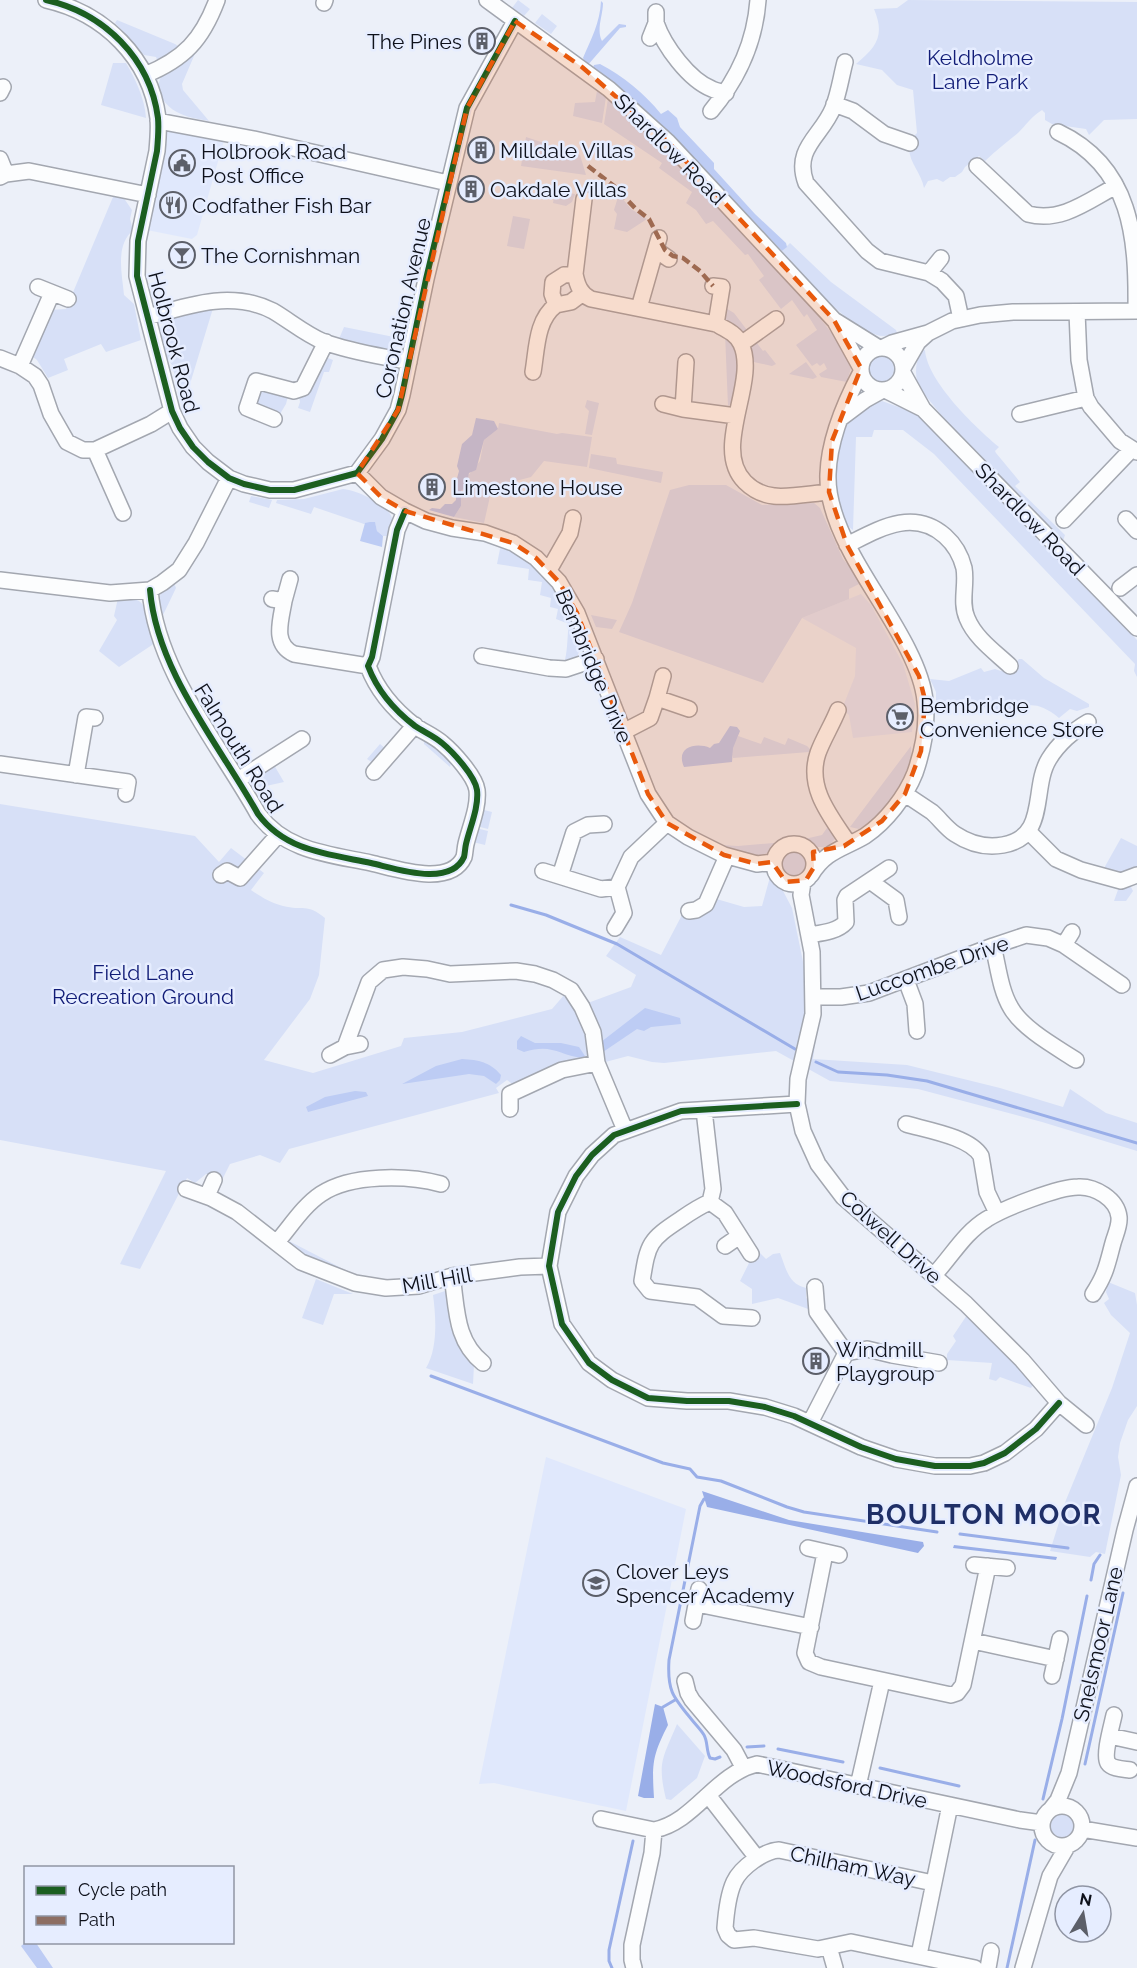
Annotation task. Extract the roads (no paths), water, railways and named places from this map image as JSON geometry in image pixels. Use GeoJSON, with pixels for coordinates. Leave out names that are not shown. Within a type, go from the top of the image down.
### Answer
{"type":"FeatureCollection","features":[{"type":"Feature","properties":{"kind":"street","name":"Holbrook Road"},"geometry":{"type":"LineString","coordinates":[[47,0],[83,12],[103,24],[122,42],[145,75],[156,105],[157,151],[138,241],[137,276],[172,411],[193,447],[229,478]]}},
{"type":"Feature","properties":{"kind":"street"},"geometry":{"type":"LineString","coordinates":[[145,75],[164,67],[192,47],[217,0]]}},
{"type":"Feature","properties":{"kind":"street","name":"Shardlow Road"},"geometry":{"type":"LineString","coordinates":[[487,0],[609,88],[668,142],[834,320],[861,370]]}},
{"type":"Feature","properties":{"kind":"street"},"geometry":{"type":"LineString","coordinates":[[711,111],[726,93],[751,44],[758,0]]}},
{"type":"Feature","properties":{"kind":"street"},"geometry":{"type":"LineString","coordinates":[[650,38],[656,18],[674,56],[687,71],[711,89],[726,93]]}},
{"type":"Feature","properties":{"kind":"street","name":"Coronation Avenue"},"geometry":{"type":"LineString","coordinates":[[357,473],[391,424],[402,395],[416,324],[467,108],[515,21]]}},
{"type":"Feature","properties":{"kind":"street"},"geometry":{"type":"LineString","coordinates":[[845,62],[831,107],[805,151],[802,173],[806,183],[867,251],[880,261],[929,273],[950,287],[956,296],[961,319]]}},
{"type":"Feature","properties":{"kind":"street"},"geometry":{"type":"LineString","coordinates":[[831,107],[848,108],[884,134],[910,143]]}},
{"type":"Feature","properties":{"kind":"street"},"geometry":{"type":"LineString","coordinates":[[158,121],[254,139],[448,183]]}},
{"type":"Feature","properties":{"kind":"street"},"geometry":{"type":"LineString","coordinates":[[802,884],[819,862],[873,829],[905,794],[921,751],[926,724],[925,700],[919,676],[906,647],[847,545],[837,524],[829,492],[830,454],[835,433],[842,418],[844,405],[867,355],[892,343],[928,333],[961,319],[1004,313],[1136,311],[1133,216],[1104,167],[1074,139],[1058,132]]}},
{"type":"Feature","properties":{"kind":"street"},"geometry":{"type":"LineString","coordinates":[[0,159],[3,176],[29,171],[148,195]]}},
{"type":"Feature","properties":{"kind":"street"},"geometry":{"type":"LineString","coordinates":[[977,166],[1028,214],[1039,216],[1051,217],[1064,214],[1116,186]]}},
{"type":"Feature","properties":{"kind":"street"},"geometry":{"type":"LineString","coordinates":[[585,199],[574,214],[581,238],[575,274],[583,293],[591,299],[716,324],[733,333],[741,344],[744,363],[736,416],[733,459],[737,471],[749,486],[766,495],[776,497],[829,492]]}},
{"type":"Feature","properties":{"kind":"street"},"geometry":{"type":"LineString","coordinates":[[639,308],[646,277],[658,244],[669,259]]}},
{"type":"Feature","properties":{"kind":"street"},"geometry":{"type":"LineString","coordinates":[[929,273],[941,258]]}},
{"type":"Feature","properties":{"kind":"street"},"geometry":{"type":"LineString","coordinates":[[556,305],[552,294],[553,282],[564,275],[575,274]]}},
{"type":"Feature","properties":{"kind":"street"},"geometry":{"type":"LineString","coordinates":[[713,286],[722,287],[716,324]]}},
{"type":"Feature","properties":{"kind":"street"},"geometry":{"type":"LineString","coordinates":[[20,366],[45,290],[68,299]]}},
{"type":"Feature","properties":{"kind":"street"},"geometry":{"type":"LineString","coordinates":[[533,372],[543,321],[548,311],[556,305],[571,302],[583,293]]}},
{"type":"Feature","properties":{"kind":"street"},"geometry":{"type":"LineString","coordinates":[[148,317],[199,302],[230,300],[266,308],[289,320],[308,334],[326,342],[409,362]]}},
{"type":"Feature","properties":{"kind":"street"},"geometry":{"type":"LineString","coordinates":[[1064,520],[1134,451],[1112,433],[1086,398],[1079,360],[1077,312]]}},
{"type":"Feature","properties":{"kind":"street"},"geometry":{"type":"LineString","coordinates":[[741,344],[776,319]]}},
{"type":"Feature","properties":{"kind":"street","name":"Shardlow Road"},"geometry":{"type":"LineString","coordinates":[[834,320],[881,348]]}},
{"type":"Feature","properties":{"kind":"street"},"geometry":{"type":"LineString","coordinates":[[842,418],[853,408],[896,385],[918,342],[928,333]]}},
{"type":"Feature","properties":{"kind":"street"},"geometry":{"type":"LineString","coordinates":[[274,419],[247,408],[258,375],[294,391],[303,388],[326,342]]}},
{"type":"Feature","properties":{"kind":"street"},"geometry":{"type":"LineString","coordinates":[[881,348],[898,355],[903,370]]}},
{"type":"Feature","properties":{"kind":"street"},"geometry":{"type":"LineString","coordinates":[[0,358],[20,366],[35,376],[51,414],[68,442],[83,450],[96,450],[151,424],[172,411]]}},
{"type":"Feature","properties":{"kind":"street"},"geometry":{"type":"LineString","coordinates":[[682,409],[686,362]]}},
{"type":"Feature","properties":{"kind":"street"},"geometry":{"type":"LineString","coordinates":[[861,370],[869,386],[884,390]]}},
{"type":"Feature","properties":{"kind":"street","name":"Shardlow Road"},"geometry":{"type":"LineString","coordinates":[[903,370],[923,410],[1137,628]]}},
{"type":"Feature","properties":{"kind":"street","name":"Shardlow Road"},"geometry":{"type":"LineString","coordinates":[[884,390],[923,410]]}},
{"type":"Feature","properties":{"kind":"street"},"geometry":{"type":"LineString","coordinates":[[1028,417],[1086,398]]}},
{"type":"Feature","properties":{"kind":"street"},"geometry":{"type":"LineString","coordinates":[[663,404],[682,409],[736,416]]}},
{"type":"Feature","properties":{"kind":"street"},"geometry":{"type":"LineString","coordinates":[[96,450],[123,513]]}},
{"type":"Feature","properties":{"kind":"street"},"geometry":{"type":"LineString","coordinates":[[0,580],[110,593],[150,590],[179,570],[229,478],[270,490],[294,490],[357,473]]}},
{"type":"Feature","properties":{"kind":"street","name":"Bembridge Drive"},"geometry":{"type":"LineString","coordinates":[[357,473],[381,497],[405,511],[426,521],[485,533],[513,543],[536,558],[549,570],[559,582],[577,614],[648,794],[667,823],[687,837],[727,856],[757,864],[774,862]]}},
{"type":"Feature","properties":{"kind":"street"},"geometry":{"type":"LineString","coordinates":[[290,579],[278,600],[280,641],[285,649],[294,654],[368,666],[387,588],[397,530],[405,511]]}},
{"type":"Feature","properties":{"kind":"street"},"geometry":{"type":"LineString","coordinates":[[549,570],[570,533],[573,518]]}},
{"type":"Feature","properties":{"kind":"street"},"geometry":{"type":"LineString","coordinates":[[1126,519],[1137,531]]}},
{"type":"Feature","properties":{"kind":"street"},"geometry":{"type":"LineString","coordinates":[[847,545],[899,522],[920,523],[939,531],[952,544],[963,564],[964,609],[969,624],[991,656],[1010,666]]}},
{"type":"Feature","properties":{"kind":"street"},"geometry":{"type":"LineString","coordinates":[[1120,588],[1137,575]]}},
{"type":"Feature","properties":{"kind":"street","name":"Falmouth Road"},"geometry":{"type":"LineString","coordinates":[[150,590],[152,612],[174,673],[258,814],[278,835],[310,851],[430,875],[446,872],[458,865],[464,857],[477,789],[459,761],[442,743],[415,725],[385,697],[374,683],[368,666]]}},
{"type":"Feature","properties":{"kind":"street"},"geometry":{"type":"LineString","coordinates":[[482,656],[496,665],[566,669],[596,659]]}},
{"type":"Feature","properties":{"kind":"street"},"geometry":{"type":"LineString","coordinates":[[623,732],[650,718],[663,676]]}},
{"type":"Feature","properties":{"kind":"street"},"geometry":{"type":"LineString","coordinates":[[657,698],[689,709]]}},
{"type":"Feature","properties":{"kind":"street"},"geometry":{"type":"LineString","coordinates":[[838,710],[818,753],[813,775],[823,806],[842,847]]}},
{"type":"Feature","properties":{"kind":"street"},"geometry":{"type":"LineString","coordinates":[[76,775],[86,717],[95,718]]}},
{"type":"Feature","properties":{"kind":"street"},"geometry":{"type":"LineString","coordinates":[[905,794],[932,813],[954,833],[971,842],[989,847],[1020,839],[1029,831],[1038,804],[1042,776],[1049,758],[1074,730],[1089,722]]}},
{"type":"Feature","properties":{"kind":"street"},"geometry":{"type":"LineString","coordinates":[[379,772],[415,725]]}},
{"type":"Feature","properties":{"kind":"street"},"geometry":{"type":"LineString","coordinates":[[238,780],[294,739]]}},
{"type":"Feature","properties":{"kind":"street"},"geometry":{"type":"LineString","coordinates":[[0,764],[128,782],[126,794]]}},
{"type":"Feature","properties":{"kind":"street"},"geometry":{"type":"LineString","coordinates":[[615,928],[624,913],[618,887],[631,857],[667,823]]}},
{"type":"Feature","properties":{"kind":"street"},"geometry":{"type":"LineString","coordinates":[[560,876],[574,832],[588,825],[604,824]]}},
{"type":"Feature","properties":{"kind":"street"},"geometry":{"type":"LineString","coordinates":[[1029,831],[1056,859],[1081,870],[1121,881],[1137,875]]}},
{"type":"Feature","properties":{"kind":"street"},"geometry":{"type":"LineString","coordinates":[[220,875],[226,871],[240,878],[278,835]]}},
{"type":"Feature","properties":{"kind":"street"},"geometry":{"type":"LineString","coordinates":[[790,844],[801,845],[810,851],[814,858],[814,867],[802,884],[781,879],[775,870],[774,862],[778,852],[790,844]]}},
{"type":"Feature","properties":{"kind":"street"},"geometry":{"type":"LineString","coordinates":[[810,851],[842,847]]}},
{"type":"Feature","properties":{"kind":"street"},"geometry":{"type":"LineString","coordinates":[[689,911],[706,904],[727,856]]}},
{"type":"Feature","properties":{"kind":"street"},"geometry":{"type":"LineString","coordinates":[[809,935],[838,929],[842,926],[846,921],[844,900],[847,896],[890,868]]}},
{"type":"Feature","properties":{"kind":"street"},"geometry":{"type":"LineString","coordinates":[[543,871],[601,889],[618,887]]}},
{"type":"Feature","properties":{"kind":"street"},"geometry":{"type":"LineString","coordinates":[[870,881],[896,900],[899,917]]}},
{"type":"Feature","properties":{"kind":"street","name":"Colwell Drive"},"geometry":{"type":"LineString","coordinates":[[802,884],[812,952],[813,1014],[798,1078],[797,1104],[803,1131],[818,1164],[843,1197],[934,1275],[993,1330],[1059,1403],[1086,1425]]}},
{"type":"Feature","properties":{"kind":"street","name":"Luccombe Drive"},"geometry":{"type":"LineString","coordinates":[[813,997],[841,998],[869,993],[993,946],[1026,936],[1068,939],[1112,983]]}},
{"type":"Feature","properties":{"kind":"street"},"geometry":{"type":"LineString","coordinates":[[993,946],[1011,1009],[1045,1047],[1076,1060]]}},
{"type":"Feature","properties":{"kind":"street"},"geometry":{"type":"LineString","coordinates":[[330,1055],[352,1046],[369,982],[383,970],[403,967],[463,975],[516,971],[553,980],[571,990],[582,1007],[593,1032],[597,1063],[625,1130]]}},
{"type":"Feature","properties":{"kind":"street"},"geometry":{"type":"LineString","coordinates":[[906,980],[915,1004],[917,1031]]}},
{"type":"Feature","properties":{"kind":"street"},"geometry":{"type":"LineString","coordinates":[[508,1096],[562,1070],[597,1063]]}},
{"type":"Feature","properties":{"kind":"street"},"geometry":{"type":"LineString","coordinates":[[797,1104],[681,1111],[614,1135],[592,1155],[565,1194],[558,1212],[549,1266],[562,1324],[589,1363],[612,1380],[648,1398],[729,1401],[755,1405],[794,1416],[848,1442],[897,1459],[955,1468],[981,1464],[1005,1453],[1036,1429],[1059,1403]]}},
{"type":"Feature","properties":{"kind":"street"},"geometry":{"type":"LineString","coordinates":[[704,1110],[713,1190],[710,1202]]}},
{"type":"Feature","properties":{"kind":"street"},"geometry":{"type":"LineString","coordinates":[[906,1124],[961,1141],[978,1152],[987,1192],[997,1213]]}},
{"type":"Feature","properties":{"kind":"street"},"geometry":{"type":"LineString","coordinates":[[277,1242],[307,1206],[322,1193],[336,1186],[380,1178],[418,1179],[441,1184]]}},
{"type":"Feature","properties":{"kind":"street"},"geometry":{"type":"LineString","coordinates":[[207,1196],[214,1180]]}},
{"type":"Feature","properties":{"kind":"street"},"geometry":{"type":"LineString","coordinates":[[934,1275],[975,1227],[997,1213],[1065,1188],[1086,1187],[1109,1198],[1116,1206],[1120,1219],[1108,1267],[1093,1294]]}},
{"type":"Feature","properties":{"kind":"street","name":"Mill Hill"},"geometry":{"type":"LineString","coordinates":[[186,1189],[207,1196],[237,1212],[301,1262],[355,1283],[386,1288],[419,1286],[452,1276],[520,1267],[549,1266]]}},
{"type":"Feature","properties":{"kind":"street"},"geometry":{"type":"LineString","coordinates":[[710,1202],[725,1212],[733,1222],[738,1237],[751,1254]]}},
{"type":"Feature","properties":{"kind":"street"},"geometry":{"type":"LineString","coordinates":[[710,1202],[694,1208],[652,1240],[646,1254],[642,1281],[650,1291],[697,1297],[723,1316],[752,1318]]}},
{"type":"Feature","properties":{"kind":"street"},"geometry":{"type":"LineString","coordinates":[[725,1246],[738,1237]]}},
{"type":"Feature","properties":{"kind":"street"},"geometry":{"type":"LineString","coordinates":[[452,1276],[458,1326],[466,1345],[483,1363]]}},
{"type":"Feature","properties":{"kind":"street"},"geometry":{"type":"LineString","coordinates":[[815,1287],[817,1312],[846,1353]]}},
{"type":"Feature","properties":{"kind":"street"},"geometry":{"type":"LineString","coordinates":[[846,1353],[867,1349],[939,1363]]}},
{"type":"Feature","properties":{"kind":"street"},"geometry":{"type":"LineString","coordinates":[[810,1423],[846,1353]]}},
{"type":"Feature","properties":{"kind":"street","name":"Snelsmoor Lane"},"geometry":{"type":"LineString","coordinates":[[1051,1809],[1058,1800],[1069,1773],[1137,1486]]}},
{"type":"Feature","properties":{"kind":"street"},"geometry":{"type":"LineString","coordinates":[[808,1548],[832,1554],[805,1653],[809,1662],[821,1667],[951,1695],[963,1685],[973,1641],[981,1566],[1007,1568]]}},
{"type":"Feature","properties":{"kind":"street"},"geometry":{"type":"LineString","coordinates":[[693,1621],[698,1597],[811,1627]]}},
{"type":"Feature","properties":{"kind":"street"},"geometry":{"type":"LineString","coordinates":[[1052,1676],[1060,1639]]}},
{"type":"Feature","properties":{"kind":"street"},"geometry":{"type":"LineString","coordinates":[[973,1641],[1056,1659]]}},
{"type":"Feature","properties":{"kind":"street"},"geometry":{"type":"LineString","coordinates":[[685,1681],[692,1700],[734,1750],[743,1767]]}},
{"type":"Feature","properties":{"kind":"street"},"geometry":{"type":"LineString","coordinates":[[858,1786],[882,1681]]}},
{"type":"Feature","properties":{"kind":"street"},"geometry":{"type":"LineString","coordinates":[[1114,1715],[1106,1756],[1108,1763],[1113,1767],[1130,1770]]}},
{"type":"Feature","properties":{"kind":"street"},"geometry":{"type":"LineString","coordinates":[[1109,1742],[1137,1742]]}},
{"type":"Feature","properties":{"kind":"street","name":"Woodsford Drive"},"geometry":{"type":"LineString","coordinates":[[654,1830],[670,1825],[723,1780],[743,1767],[757,1764],[950,1805],[1044,1831]]}},
{"type":"Feature","properties":{"kind":"street","name":"Snelsmoor Lane"},"geometry":{"type":"LineString","coordinates":[[1069,1773],[1070,1791],[1075,1810]]}},
{"type":"Feature","properties":{"kind":"street"},"geometry":{"type":"LineString","coordinates":[[708,1795],[757,1858]]}},
{"type":"Feature","properties":{"kind":"street"},"geometry":{"type":"LineString","coordinates":[[919,1955],[950,1805]]}},
{"type":"Feature","properties":{"kind":"street"},"geometry":{"type":"LineString","coordinates":[[1023,1968],[1050,1876],[1068,1845],[1077,1839],[1082,1829],[1081,1819],[1075,1810],[1064,1806],[1047,1812],[1044,1831],[1050,1876]]}},
{"type":"Feature","properties":{"kind":"street"},"geometry":{"type":"LineString","coordinates":[[601,1819],[654,1830],[652,1853],[632,1945],[634,1968]]}},
{"type":"Feature","properties":{"kind":"street"},"geometry":{"type":"LineString","coordinates":[[1082,1829],[1137,1838]]}},
{"type":"Feature","properties":{"kind":"street"},"geometry":{"type":"LineString","coordinates":[[1044,1831],[1056,1845],[1068,1845]]}},
{"type":"Feature","properties":{"kind":"street","name":"Chilham Way"},"geometry":{"type":"LineString","coordinates":[[933,1883],[779,1850],[770,1851],[757,1858],[738,1876],[734,1883],[725,1928],[734,1940],[754,1938],[818,1949],[850,1942],[975,1968]]}},
{"type":"Feature","properties":{"kind":"street"},"geometry":{"type":"LineString","coordinates":[[829,1947],[835,1968]]}},
{"type":"Feature","properties":{"kind":"street"},"geometry":{"type":"LineString","coordinates":[[988,1968],[992,1951]]}},
{"type":"Feature","properties":{"kind":"waterway"},"geometry":{"type":"LineString","coordinates":[[511,905],[546,915],[617,944],[795,1049]]}},
{"type":"Feature","properties":{"kind":"waterway"},"geometry":{"type":"LineString","coordinates":[[816,1062],[838,1072],[887,1075],[927,1081],[1137,1143]]}},
{"type":"Feature","properties":{"kind":"waterway"},"geometry":{"type":"LineString","coordinates":[[431,1376],[663,1463],[690,1469],[697,1477],[721,1481],[787,1507],[804,1512],[937,1532]]}},
{"type":"Feature","properties":{"kind":"waterway"},"geometry":{"type":"LineString","coordinates":[[704,1499],[700,1506],[669,1660],[669,1679],[676,1699],[704,1735],[710,1758],[720,1757]]}},
{"type":"Feature","properties":{"kind":"waterway"},"geometry":{"type":"LineString","coordinates":[[960,1534],[1068,1548]]}},
{"type":"Feature","properties":{"kind":"waterway"},"geometry":{"type":"LineString","coordinates":[[1091,1580],[1094,1564],[1100,1555]]}},
{"type":"Feature","properties":{"kind":"waterway"},"geometry":{"type":"LineString","coordinates":[[1085,1764],[1123,1593]]}},
{"type":"Feature","properties":{"kind":"waterway"},"geometry":{"type":"LineString","coordinates":[[1043,1799],[1087,1596]]}},
{"type":"Feature","properties":{"kind":"waterway"},"geometry":{"type":"LineString","coordinates":[[663,1707],[675,1700]]}},
{"type":"Feature","properties":{"kind":"waterway"},"geometry":{"type":"LineString","coordinates":[[747,1747],[764,1746]]}},
{"type":"Feature","properties":{"kind":"waterway"},"geometry":{"type":"LineString","coordinates":[[778,1749],[843,1762]]}},
{"type":"Feature","properties":{"kind":"waterway"},"geometry":{"type":"LineString","coordinates":[[880,1768],[959,1786]]}},
{"type":"Feature","properties":{"kind":"waterway"},"geometry":{"type":"LineString","coordinates":[[1007,1968],[1035,1840]]}},
{"type":"Feature","properties":{"kind":"waterway"},"geometry":{"type":"LineString","coordinates":[[612,1968],[609,1961],[609,1950],[633,1841]]}},
{"type":"Feature","properties":{"kind":"place","name":"The Pines"},"geometry":{"type":"Point","coordinates":[482,41]}},
{"type":"Feature","properties":{"kind":"place","name":"Milldale Villas"},"geometry":{"type":"Point","coordinates":[481,150]}},
{"type":"Feature","properties":{"kind":"place","name":"Holbrook Road Post Office"},"geometry":{"type":"Point","coordinates":[182,163]}},
{"type":"Feature","properties":{"kind":"place","name":"Oakdale Villas"},"geometry":{"type":"Point","coordinates":[471,189]}},
{"type":"Feature","properties":{"kind":"place","name":"Codfather Fish Bar"},"geometry":{"type":"Point","coordinates":[173,205]}},
{"type":"Feature","properties":{"kind":"place","name":"The Cornishman"},"geometry":{"type":"Point","coordinates":[182,255]}},
{"type":"Feature","properties":{"kind":"place","name":"Limestone House"},"geometry":{"type":"Point","coordinates":[432,487]}},
{"type":"Feature","properties":{"kind":"place","name":"Bembridge Convenience Store"},"geometry":{"type":"Point","coordinates":[900,717]}},
{"type":"Feature","properties":{"kind":"place","name":"Windmill Playgroup"},"geometry":{"type":"Point","coordinates":[816,1361]}},
{"type":"Feature","properties":{"kind":"place","name":"Clover Leys Spencer Academy"},"geometry":{"type":"Point","coordinates":[596,1583]}},
{"type":"Feature","properties":{"kind":"district","name":"BOULTON MOOR"},"geometry":{"type":"Point","coordinates":[984,1514]}},
{"type":"Feature","properties":{"kind":"park label","name":"Keldholme Lane Park"},"geometry":{"type":"Point","coordinates":[980,69]}},
{"type":"Feature","properties":{"kind":"park label","name":"Field Lane Recreation Ground"},"geometry":{"type":"Point","coordinates":[143,984]}}]}
